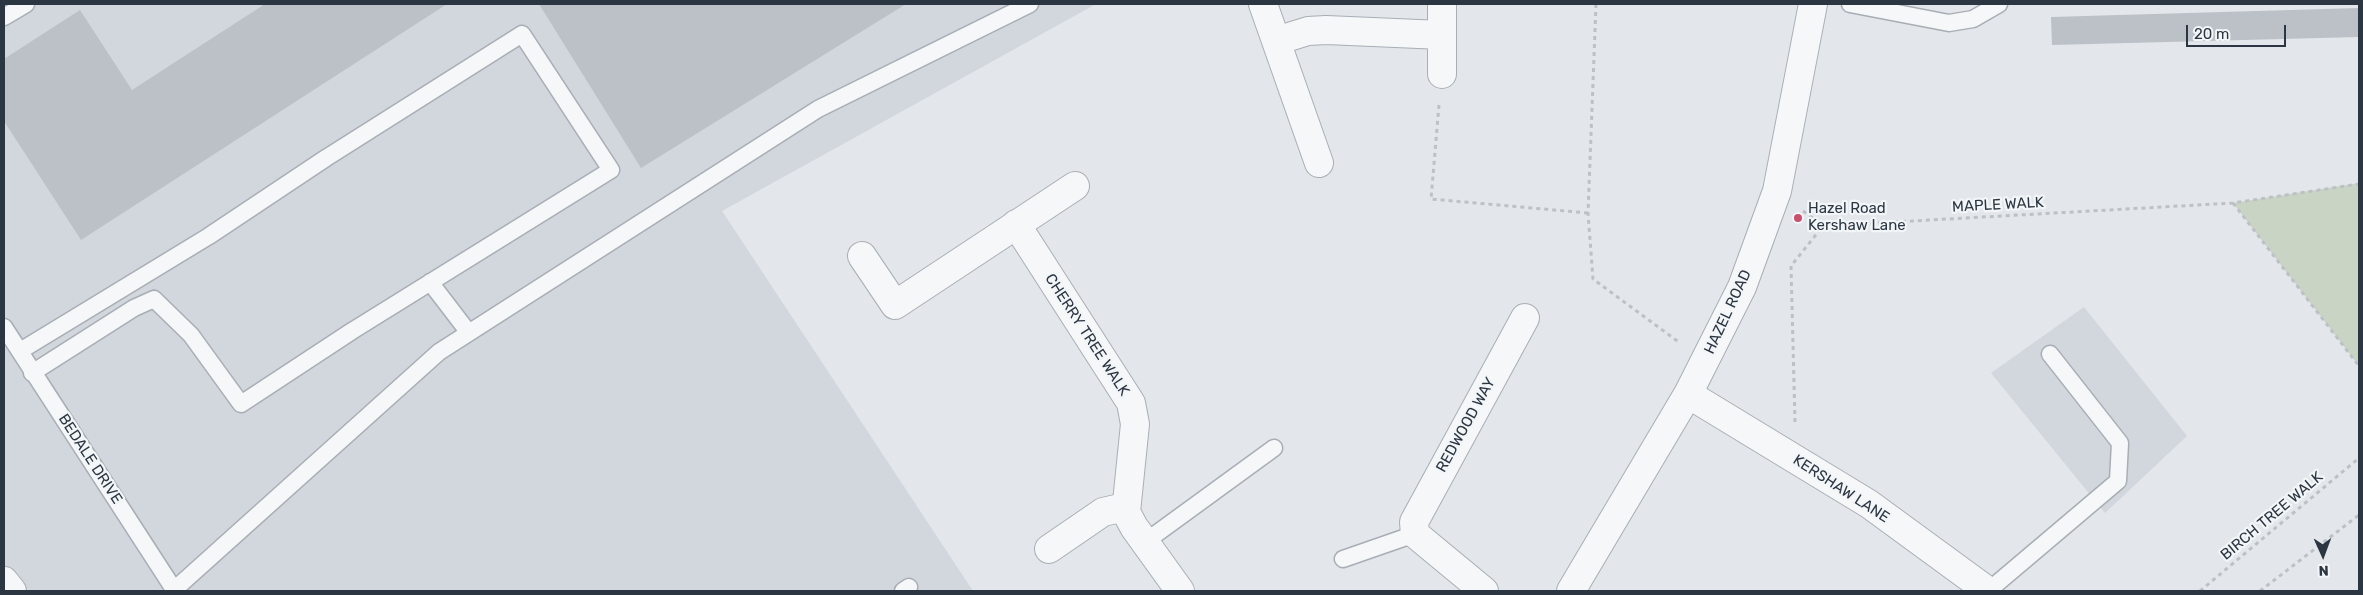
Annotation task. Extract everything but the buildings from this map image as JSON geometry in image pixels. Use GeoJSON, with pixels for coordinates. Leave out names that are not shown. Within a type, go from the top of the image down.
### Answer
{"type":"FeatureCollection","features":[{"type":"Feature","properties":{"kind":"street"},"geometry":{"type":"LineString","coordinates":[[1264,4],[1319,163]]}},
{"type":"Feature","properties":{"kind":"street"},"geometry":{"type":"LineString","coordinates":[[1442,4],[1442,74]]}},
{"type":"Feature","properties":{"kind":"street","name":"HAZEL ROAD"},"geometry":{"type":"LineString","coordinates":[[1571,591],[1688,394],[1742,287],[1777,191],[1813,4]]}},
{"type":"Feature","properties":{"kind":"street"},"geometry":{"type":"LineString","coordinates":[[1276,41],[1308,31],[1326,30],[1442,35]]}},
{"type":"Feature","properties":{"kind":"street"},"geometry":{"type":"LineString","coordinates":[[862,256],[895,305],[1075,186]]}},
{"type":"Feature","properties":{"kind":"street","name":"CHERRY TREE WALK"},"geometry":{"type":"LineString","coordinates":[[1016,224],[1132,404],[1136,424],[1126,512]]}},
{"type":"Feature","properties":{"kind":"street","name":"REDWOOD WAY"},"geometry":{"type":"LineString","coordinates":[[1415,534],[1414,522],[1525,318]]}},
{"type":"Feature","properties":{"kind":"street","name":"KERSHAW LANE"},"geometry":{"type":"LineString","coordinates":[[1688,394],[1869,504],[1988,591]]}},
{"type":"Feature","properties":{"kind":"street"},"geometry":{"type":"LineString","coordinates":[[1048,549],[1103,512],[1116,509],[1126,512],[1144,542],[1180,591]]}},
{"type":"Feature","properties":{"kind":"street"},"geometry":{"type":"LineString","coordinates":[[1415,534],[1484,591]]}},
{"type":"Feature","properties":{"kind":"street"},"geometry":{"type":"LineString","coordinates":[[4,581],[12,591]]}},
{"type":"Feature","properties":{"kind":"lane"},"geometry":{"type":"LineString","coordinates":[[4,17],[26,4]]}},
{"type":"Feature","properties":{"kind":"lane"},"geometry":{"type":"LineString","coordinates":[[175,590],[439,352],[818,109],[1030,4]]}},
{"type":"Feature","properties":{"kind":"lane"},"geometry":{"type":"LineString","coordinates":[[1850,4],[1949,23],[1973,18],[2000,4]]}},
{"type":"Feature","properties":{"kind":"lane"},"geometry":{"type":"LineString","coordinates":[[20,352],[209,236],[326,158],[522,34],[611,170],[430,282],[241,404],[191,335],[154,299],[134,308],[32,373]]}},
{"type":"Feature","properties":{"kind":"lane"},"geometry":{"type":"LineString","coordinates":[[430,282],[469,333]]}},
{"type":"Feature","properties":{"kind":"lane","name":"BEDALE DRIVE"},"geometry":{"type":"LineString","coordinates":[[4,327],[32,373],[72,429],[175,590]]}},
{"type":"Feature","properties":{"kind":"lane"},"geometry":{"type":"LineString","coordinates":[[1988,591],[2118,481],[2120,443],[2050,354]]}},
{"type":"Feature","properties":{"kind":"lane"},"geometry":{"type":"LineString","coordinates":[[1144,542],[1274,448]]}},
{"type":"Feature","properties":{"kind":"lane"},"geometry":{"type":"LineString","coordinates":[[1343,559],[1415,534]]}},
{"type":"Feature","properties":{"kind":"path"},"geometry":{"type":"LineString","coordinates":[[1596,4],[1588,213],[1594,279],[1705,361]]}},
{"type":"Feature","properties":{"kind":"path"},"geometry":{"type":"LineString","coordinates":[[1442,74],[1431,199],[1588,213]]}},
{"type":"Feature","properties":{"kind":"path","name":"MAPLE WALK"},"geometry":{"type":"LineString","coordinates":[[1823,226],[2233,203],[2359,184]]}},
{"type":"Feature","properties":{"kind":"path"},"geometry":{"type":"LineString","coordinates":[[1777,191],[1823,226],[1791,266],[1796,460]]}},
{"type":"Feature","properties":{"kind":"path"},"geometry":{"type":"LineString","coordinates":[[2233,203],[2359,366]]}},
{"type":"Feature","properties":{"kind":"path","name":"BIRCH TREE WALK"},"geometry":{"type":"LineString","coordinates":[[2200,591],[2359,458]]}},
{"type":"Feature","properties":{"kind":"path"},"geometry":{"type":"LineString","coordinates":[[2260,591],[2359,515]]}},
{"type":"Feature","properties":{"kind":"shaded area"},"geometry":{"type":"Polygon","coordinates":[[[4,4],[1096,4],[722,211],[973,591],[12,591],[4,581],[4,4]]]}},
{"type":"Feature","properties":{"kind":"shaded area"},"geometry":{"type":"Polygon","coordinates":[[[2084,307],[2187,436],[2105,513],[1991,373],[2084,307]]]}},
{"type":"Feature","properties":{"kind":"green space"},"geometry":{"type":"Polygon","coordinates":[[[2359,183],[2359,366],[2233,203],[2359,183]]]}},
{"type":"Feature","properties":{"kind":"place","name":"Hazel Road Kershaw Lane"},"geometry":{"type":"Point","coordinates":[1798,218]}}]}
